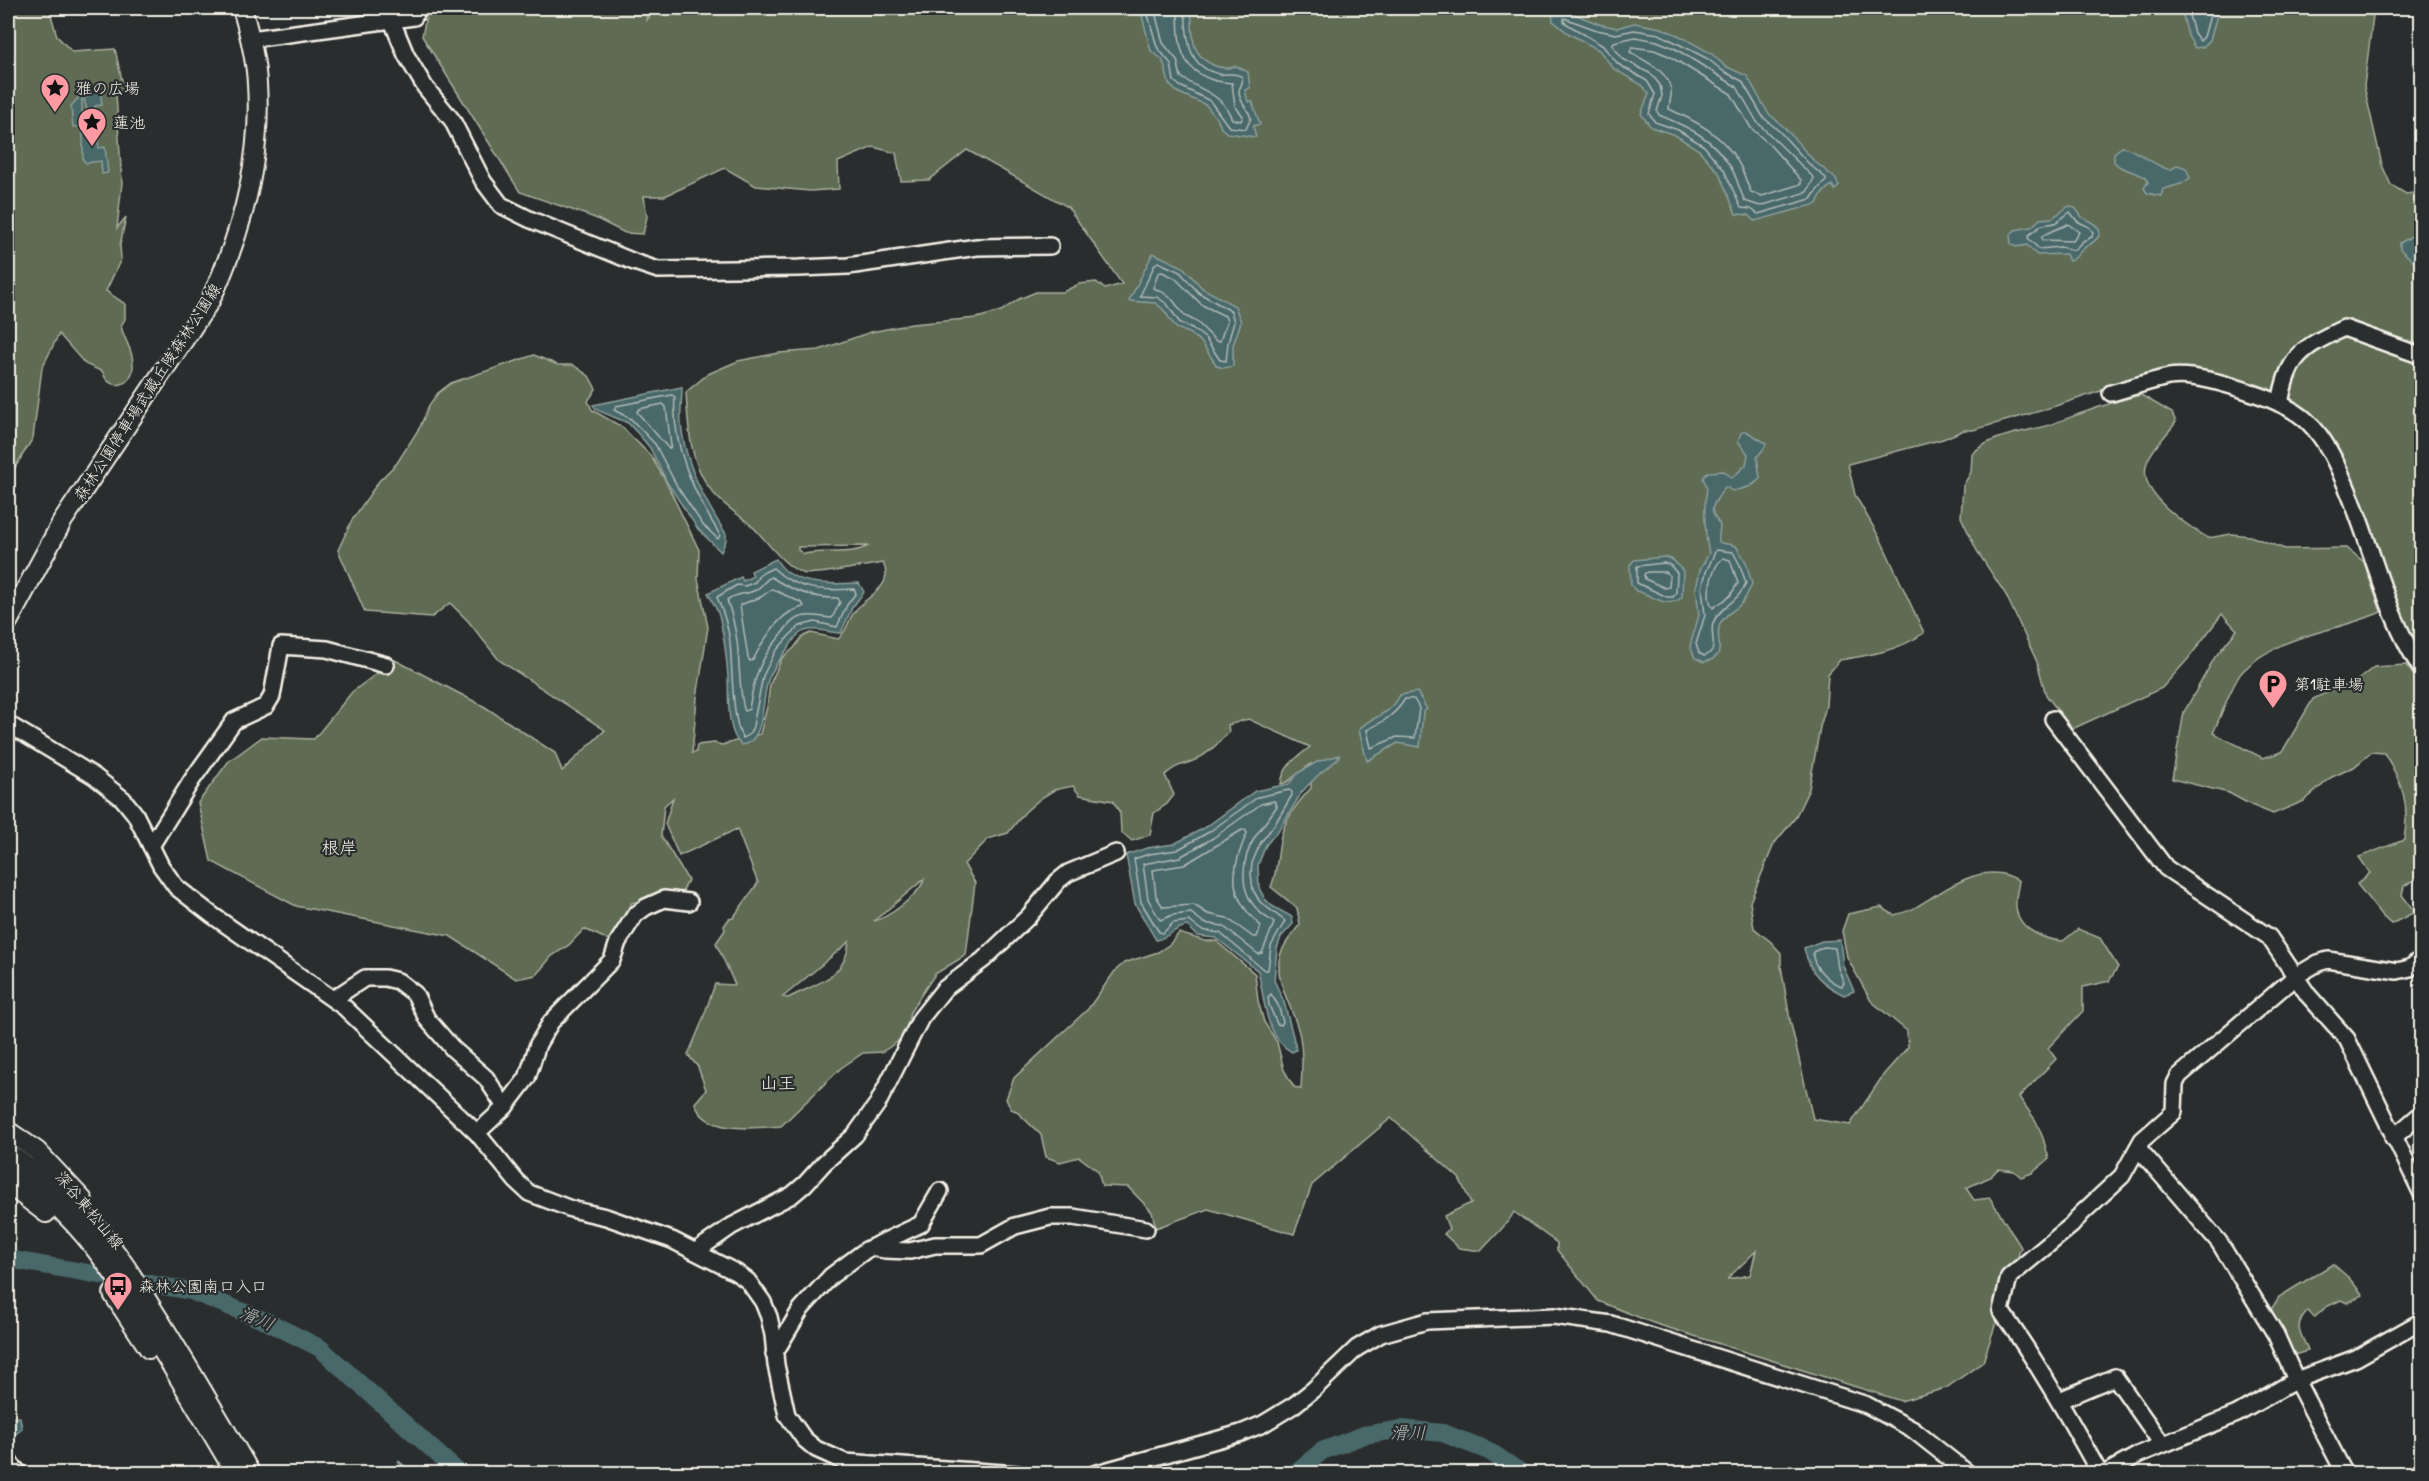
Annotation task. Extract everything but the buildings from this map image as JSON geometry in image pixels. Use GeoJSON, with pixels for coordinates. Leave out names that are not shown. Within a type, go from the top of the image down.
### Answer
{"type":"FeatureCollection","features":[{"type":"Feature","properties":{"kind":"main road","name":"森林公園停車場武蔵丘陵森林公園線"},"geometry":{"type":"LineString","coordinates":[[8,622],[62,522],[210,301],[227,264],[252,179],[258,118],[257,82],[242,8]]}},
{"type":"Feature","properties":{"kind":"main road","name":"深谷東松山線"},"geometry":{"type":"LineString","coordinates":[[8,1131],[37,1151],[68,1182],[118,1242],[162,1306],[189,1367]]}},
{"type":"Feature","properties":{"kind":"main road","name":"深谷東松山線"},"geometry":{"type":"LineString","coordinates":[[8,1153],[35,1171],[76,1206],[99,1230],[126,1267],[189,1367],[251,1473]]}},
{"type":"Feature","properties":{"kind":"main road","name":"深谷東松山線"},"geometry":{"type":"LineString","coordinates":[[8,1169],[58,1208],[95,1247],[138,1310],[236,1473]]}},
{"type":"Feature","properties":{"kind":"main road","name":"深谷東松山線"},"geometry":{"type":"LineString","coordinates":[[8,1184],[53,1219],[71,1237],[91,1262],[165,1371],[192,1400]]}},
{"type":"Feature","properties":{"kind":"street"},"geometry":{"type":"LineString","coordinates":[[250,39],[414,17],[418,8]]}},
{"type":"Feature","properties":{"kind":"street"},"geometry":{"type":"LineString","coordinates":[[392,21],[406,55],[425,87],[452,120],[483,182],[496,200],[529,219],[634,262],[658,270],[799,268],[848,266],[977,247],[1050,246]]}},
{"type":"Feature","properties":{"kind":"street"},"geometry":{"type":"LineString","coordinates":[[2280,404],[2288,370],[2295,358],[2320,339],[2344,328],[2421,356]]}},
{"type":"Feature","properties":{"kind":"street"},"geometry":{"type":"LineString","coordinates":[[2111,393],[2171,377],[2228,384],[2280,404],[2309,422],[2332,454],[2353,501],[2394,618],[2406,646],[2421,670]]}},
{"type":"Feature","properties":{"kind":"street"},"geometry":{"type":"LineString","coordinates":[[150,846],[192,780],[234,721],[266,706],[272,696],[281,646],[327,649],[386,665]]}},
{"type":"Feature","properties":{"kind":"street"},"geometry":{"type":"LineString","coordinates":[[2054,719],[2166,868],[2269,937],[2308,995],[2347,1039],[2421,1194]]}},
{"type":"Feature","properties":{"kind":"street"},"geometry":{"type":"LineString","coordinates":[[8,724],[94,776],[123,799],[135,814],[150,846],[176,887],[193,902],[333,999],[477,1133],[516,1181],[529,1193],[571,1209],[606,1217],[696,1251],[737,1273],[756,1291],[769,1317],[786,1415],[804,1439],[829,1456],[845,1462],[1018,1473]]}},
{"type":"Feature","properties":{"kind":"street"},"geometry":{"type":"LineString","coordinates":[[696,1251],[732,1226],[792,1195],[805,1184],[824,1163],[855,1136],[878,1103],[921,1018],[944,989],[983,960],[1016,929],[1045,899],[1058,881],[1068,873],[1116,853]]}},
{"type":"Feature","properties":{"kind":"street"},"geometry":{"type":"LineString","coordinates":[[477,1133],[505,1107],[527,1078],[538,1044],[551,1022],[612,960],[618,942],[635,915],[664,899],[689,903]]}},
{"type":"Feature","properties":{"kind":"street"},"geometry":{"type":"LineString","coordinates":[[2421,958],[2410,968],[2397,971],[2328,960],[2296,976],[2179,1076],[2175,1084],[2174,1112],[2142,1140],[2122,1176],[2080,1214],[2072,1225],[2009,1277],[2001,1311],[2060,1400],[2102,1473],[2162,1444],[2237,1414],[2296,1380],[2356,1358],[2421,1321]]}},
{"type":"Feature","properties":{"kind":"street"},"geometry":{"type":"LineString","coordinates":[[333,999],[365,978],[385,978],[398,981],[415,994],[427,1019],[453,1049],[486,1078],[505,1107]]}},
{"type":"Feature","properties":{"kind":"street"},"geometry":{"type":"LineString","coordinates":[[2393,1138],[2421,1113]]}},
{"type":"Feature","properties":{"kind":"street"},"geometry":{"type":"LineString","coordinates":[[2138,1148],[2219,1242],[2276,1335],[2296,1380],[2345,1473]]}},
{"type":"Feature","properties":{"kind":"street"},"geometry":{"type":"LineString","coordinates":[[774,1354],[801,1309],[831,1276],[853,1259],[921,1224],[939,1191]]}},
{"type":"Feature","properties":{"kind":"street"},"geometry":{"type":"LineString","coordinates":[[874,1248],[910,1251],[935,1245],[981,1245],[1015,1226],[1050,1217],[1073,1217],[1146,1229]]}},
{"type":"Feature","properties":{"kind":"street"},"geometry":{"type":"LineString","coordinates":[[1094,1473],[1241,1433],[1263,1424],[1294,1405],[1368,1341],[1398,1328],[1427,1321],[1554,1316],[1611,1324],[1867,1405],[1912,1428],[1969,1473]]}},
{"type":"Feature","properties":{"kind":"street"},"geometry":{"type":"LineString","coordinates":[[2060,1400],[2115,1377],[2162,1444]]}},
{"type":"Feature","properties":{"kind":"street"},"geometry":{"type":"LineString","coordinates":[[8,1461],[20,1473]]}},
{"type":"Feature","properties":{"kind":"green space"},"geometry":{"type":"Polygon","coordinates":[[[8,8],[49,8],[57,36],[72,52],[115,49],[124,90],[116,94],[122,183],[117,228],[126,217],[120,245],[121,259],[106,291],[125,304],[125,319],[121,326],[132,356],[133,367],[129,379],[124,383],[114,384],[106,378],[103,372],[85,364],[59,334],[42,368],[33,438],[8,479],[8,8]]]}},
{"type":"Feature","properties":{"kind":"green space"},"geometry":{"type":"Polygon","coordinates":[[[428,8],[645,8],[647,20],[655,8],[2374,8],[2364,86],[2382,165],[2391,185],[2406,194],[2421,192],[2421,661],[2404,625],[2359,501],[2332,438],[2315,418],[2277,391],[2276,394],[2210,372],[2171,368],[2040,411],[1973,430],[1964,430],[1943,439],[1848,464],[1855,495],[1881,540],[1924,633],[1894,648],[1840,660],[1828,674],[1826,706],[1809,789],[1795,818],[1774,844],[1750,902],[1754,928],[1781,953],[1790,1020],[1813,1119],[1850,1125],[1884,1074],[1908,1047],[1907,1031],[1871,1001],[1847,957],[1842,931],[1848,914],[1881,907],[1894,915],[1914,908],[1966,879],[1993,873],[2006,875],[2019,881],[2016,906],[2021,921],[2026,927],[2040,936],[2056,940],[2063,941],[2078,929],[2100,938],[2118,967],[2109,981],[2083,987],[2083,1011],[2048,1048],[2056,1059],[2019,1097],[2036,1121],[2049,1159],[2032,1173],[2021,1177],[2014,1171],[1998,1169],[1990,1177],[1966,1188],[1974,1200],[1990,1198],[2021,1247],[1983,1362],[1946,1388],[1901,1401],[1653,1323],[1598,1301],[1557,1250],[1557,1243],[1514,1212],[1481,1251],[1459,1248],[1444,1234],[1449,1229],[1444,1216],[1471,1203],[1459,1178],[1391,1118],[1312,1185],[1294,1234],[1208,1209],[1156,1228],[1152,1212],[1128,1187],[1102,1186],[1098,1171],[1079,1157],[1060,1162],[1046,1157],[1041,1135],[1011,1109],[1006,1099],[1014,1078],[1088,1009],[1115,971],[1124,963],[1158,952],[1170,944],[1179,933],[1205,941],[1216,941],[1255,974],[1258,1001],[1264,1022],[1277,1042],[1284,1070],[1294,1087],[1301,1089],[1300,1037],[1282,986],[1279,966],[1283,947],[1300,924],[1297,908],[1271,887],[1283,830],[1293,810],[1311,788],[1311,764],[1281,784],[1282,778],[1291,763],[1310,747],[1248,719],[1228,725],[1229,732],[1209,751],[1165,775],[1174,795],[1167,804],[1154,813],[1150,835],[1132,841],[1121,832],[1120,813],[1113,801],[1080,795],[1073,786],[1054,790],[1041,798],[1025,812],[1008,833],[988,839],[964,864],[975,883],[966,955],[935,974],[910,1012],[907,1030],[897,1042],[882,1052],[863,1053],[841,1068],[781,1126],[745,1128],[720,1125],[700,1113],[695,1103],[706,1090],[698,1067],[688,1055],[715,984],[735,985],[716,943],[725,930],[724,926],[729,919],[733,918],[758,883],[737,829],[679,856],[665,824],[673,798],[664,806],[661,836],[688,880],[679,899],[659,896],[631,903],[630,913],[611,941],[584,929],[569,945],[552,956],[536,975],[516,979],[450,936],[296,906],[211,861],[198,803],[228,762],[262,737],[314,739],[352,692],[395,660],[485,707],[555,753],[562,771],[605,730],[499,660],[468,621],[450,603],[432,617],[365,612],[338,550],[352,520],[379,481],[397,463],[420,427],[429,405],[438,393],[451,383],[534,355],[558,365],[573,365],[589,376],[596,389],[588,401],[592,410],[622,427],[651,456],[699,550],[698,579],[708,627],[697,698],[692,753],[696,752],[697,745],[714,743],[722,745],[760,734],[770,684],[782,658],[802,637],[811,633],[838,639],[860,605],[883,585],[886,571],[883,563],[807,574],[782,560],[755,529],[721,501],[707,485],[692,447],[686,392],[708,374],[738,361],[779,353],[819,350],[871,332],[912,324],[977,318],[1001,311],[1019,299],[1036,292],[1063,292],[1079,284],[1096,282],[1105,289],[1122,284],[1068,207],[967,150],[929,180],[901,181],[896,153],[873,147],[838,162],[839,189],[810,191],[756,186],[725,168],[665,196],[644,196],[647,217],[643,234],[625,233],[595,218],[520,192],[422,36],[428,8]],[[868,546],[798,547],[798,550],[804,554],[854,551],[868,546]],[[924,879],[874,921],[904,904],[922,885],[924,879]],[[849,942],[783,997],[788,998],[836,972],[847,954],[849,942]],[[1756,1251],[1728,1278],[1750,1275],[1756,1251]]]}},
{"type":"Feature","properties":{"kind":"green space"},"geometry":{"type":"Polygon","coordinates":[[[2141,395],[2172,413],[2176,422],[2157,445],[2148,460],[2145,472],[2155,495],[2164,506],[2187,525],[2208,538],[2231,534],[2250,536],[2285,549],[2347,548],[2364,562],[2381,612],[2291,641],[2258,658],[2239,676],[2213,733],[2263,758],[2282,752],[2313,699],[2336,688],[2354,683],[2374,667],[2406,665],[2422,686],[2421,876],[2404,886],[2402,895],[2415,912],[2391,924],[2357,884],[2370,873],[2359,857],[2404,840],[2406,816],[2403,795],[2396,774],[2384,753],[2372,752],[2354,767],[2332,777],[2304,801],[2273,814],[2229,793],[2172,779],[2184,712],[2215,657],[2237,630],[2222,614],[2188,659],[2162,688],[2072,729],[2046,695],[2037,662],[2006,595],[1977,551],[1961,517],[1963,486],[1971,472],[1972,454],[1998,438],[2049,425],[2141,395]]]}},
{"type":"Feature","properties":{"kind":"green space"},"geometry":{"type":"Polygon","coordinates":[[[2333,1264],[2363,1295],[2347,1303],[2341,1300],[2326,1307],[2315,1317],[2307,1311],[2299,1326],[2308,1351],[2290,1356],[2270,1311],[2279,1297],[2333,1264]]]}},
{"type":"Feature","properties":{"kind":"water"},"geometry":{"type":"Polygon","coordinates":[[[1140,8],[1191,8],[1193,41],[1199,54],[1216,66],[1230,68],[1236,66],[1248,72],[1250,88],[1245,90],[1248,102],[1252,101],[1260,124],[1253,126],[1256,137],[1227,133],[1221,128],[1218,120],[1206,105],[1177,92],[1169,84],[1162,59],[1151,51],[1140,8]]]}},
{"type":"Feature","properties":{"kind":"water"},"geometry":{"type":"Polygon","coordinates":[[[1559,8],[1599,24],[1617,28],[1634,23],[1661,28],[1680,36],[1712,54],[1725,66],[1747,76],[1768,113],[1784,127],[1814,161],[1835,178],[1839,186],[1835,190],[1832,185],[1827,189],[1817,204],[1755,221],[1749,215],[1736,214],[1719,173],[1699,150],[1675,135],[1651,127],[1641,114],[1649,94],[1642,85],[1614,69],[1599,50],[1568,33],[1553,21],[1552,11],[1559,8]]]}},
{"type":"Feature","properties":{"kind":"water"},"geometry":{"type":"Polygon","coordinates":[[[2181,8],[2219,8],[2210,40],[2203,47],[2195,48],[2188,36],[2181,8]]]}},
{"type":"Feature","properties":{"kind":"water"},"geometry":{"type":"Polygon","coordinates":[[[100,87],[102,105],[95,106],[96,120],[88,120],[86,126],[88,115],[84,98],[86,88],[100,87]]]}},
{"type":"Feature","properties":{"kind":"water"},"geometry":{"type":"Polygon","coordinates":[[[82,94],[82,112],[85,112],[86,121],[83,122],[83,126],[73,127],[71,106],[82,94]]]}},
{"type":"Feature","properties":{"kind":"water"},"geometry":{"type":"Polygon","coordinates":[[[89,130],[89,135],[97,134],[99,148],[105,147],[108,173],[102,174],[101,161],[86,163],[83,160],[83,131],[89,130]]]}},
{"type":"Feature","properties":{"kind":"water"},"geometry":{"type":"Polygon","coordinates":[[[2122,147],[2170,170],[2178,165],[2186,168],[2190,178],[2181,184],[2163,189],[2161,196],[2147,193],[2144,188],[2148,182],[2146,177],[2120,167],[2114,162],[2114,153],[2122,147]]]}},
{"type":"Feature","properties":{"kind":"water"},"geometry":{"type":"Polygon","coordinates":[[[2069,206],[2096,225],[2100,232],[2095,241],[2074,258],[2069,261],[2066,254],[2037,255],[2027,245],[2016,247],[2011,244],[2010,235],[2015,230],[2031,227],[2040,219],[2052,218],[2069,206]]]}},
{"type":"Feature","properties":{"kind":"water"},"geometry":{"type":"Polygon","coordinates":[[[2415,234],[2421,235],[2421,268],[2400,249],[2400,243],[2415,234]]]}},
{"type":"Feature","properties":{"kind":"water"},"geometry":{"type":"Polygon","coordinates":[[[1153,253],[1183,267],[1202,288],[1235,306],[1241,322],[1233,345],[1233,366],[1224,368],[1217,366],[1201,342],[1189,333],[1176,328],[1163,309],[1155,303],[1129,301],[1153,253]]]}},
{"type":"Feature","properties":{"kind":"water"},"geometry":{"type":"Polygon","coordinates":[[[682,387],[683,438],[697,481],[726,534],[721,552],[698,529],[668,484],[650,448],[641,437],[628,423],[597,410],[593,405],[682,387]]]}},
{"type":"Feature","properties":{"kind":"water"},"geometry":{"type":"Polygon","coordinates":[[[1746,431],[1766,443],[1757,457],[1760,478],[1751,486],[1732,491],[1726,487],[1723,489],[1712,510],[1720,525],[1719,542],[1736,546],[1746,562],[1752,584],[1741,604],[1720,624],[1718,630],[1720,646],[1717,656],[1704,662],[1695,658],[1690,646],[1699,615],[1696,588],[1700,570],[1709,553],[1705,516],[1707,489],[1703,478],[1708,472],[1724,471],[1732,478],[1746,465],[1748,454],[1738,441],[1741,433],[1746,431]]]}},
{"type":"Feature","properties":{"kind":"water"},"geometry":{"type":"Polygon","coordinates":[[[1665,557],[1673,560],[1683,571],[1682,597],[1671,602],[1636,591],[1631,585],[1630,565],[1634,560],[1665,557]]]}},
{"type":"Feature","properties":{"kind":"water"},"geometry":{"type":"Polygon","coordinates":[[[776,559],[783,568],[802,580],[859,583],[864,592],[852,608],[841,633],[809,630],[796,637],[778,661],[769,678],[762,718],[755,736],[749,742],[741,745],[736,739],[731,723],[727,663],[720,619],[708,593],[741,577],[743,581],[753,576],[751,571],[776,559]]]}},
{"type":"Feature","properties":{"kind":"water"},"geometry":{"type":"Polygon","coordinates":[[[1417,692],[1427,709],[1423,712],[1420,747],[1398,743],[1367,761],[1359,730],[1367,722],[1390,708],[1400,695],[1417,692]]]}},
{"type":"Feature","properties":{"kind":"water"},"geometry":{"type":"Polygon","coordinates":[[[1339,755],[1339,758],[1302,792],[1280,828],[1266,845],[1258,865],[1259,888],[1265,899],[1272,906],[1292,917],[1293,924],[1281,937],[1277,949],[1274,980],[1284,1002],[1295,1044],[1296,1050],[1292,1052],[1276,1037],[1271,1027],[1264,1005],[1258,971],[1216,938],[1198,936],[1187,926],[1156,940],[1135,904],[1126,855],[1147,848],[1174,844],[1206,827],[1255,791],[1289,784],[1298,773],[1317,762],[1339,755]]]}},
{"type":"Feature","properties":{"kind":"water"},"geometry":{"type":"Polygon","coordinates":[[[1840,940],[1843,966],[1854,991],[1844,995],[1829,987],[1818,977],[1810,965],[1804,948],[1822,941],[1840,940]]]}},
{"type":"Feature","properties":{"kind":"water"},"geometry":{"type":"Polygon","coordinates":[[[20,1417],[22,1429],[8,1440],[8,1418],[20,1417]]]}},
{"type":"Feature","properties":{"kind":"waterway","name":"滑川"},"geometry":{"type":"LineString","coordinates":[[8,1259],[191,1291],[268,1322],[320,1348],[460,1474]]}},
{"type":"Feature","properties":{"kind":"waterway","name":"滑川"},"geometry":{"type":"LineString","coordinates":[[1294,1474],[1322,1451],[1364,1435],[1402,1429],[1443,1433],[1489,1451],[1523,1474]]}},
{"type":"Feature","properties":{"kind":"waterway"},"geometry":{"type":"LineString","coordinates":[[399,1462],[412,1474]]}},
{"type":"Feature","properties":{"kind":"place","name":"雅の広場"},"geometry":{"type":"Point","coordinates":[55,114]}},
{"type":"Feature","properties":{"kind":"place","name":"蓮池"},"geometry":{"type":"Point","coordinates":[92,148]}},
{"type":"Feature","properties":{"kind":"place","name":"第1駐車場"},"geometry":{"type":"Point","coordinates":[2273,710]}},
{"type":"Feature","properties":{"kind":"place","name":"森林公園南口入口"},"geometry":{"type":"Point","coordinates":[118,1312]}},
{"type":"Feature","properties":{"kind":"district","name":"根岸"},"geometry":{"type":"Point","coordinates":[339,847]}},
{"type":"Feature","properties":{"kind":"district","name":"山王"},"geometry":{"type":"Point","coordinates":[778,1082]}}]}
